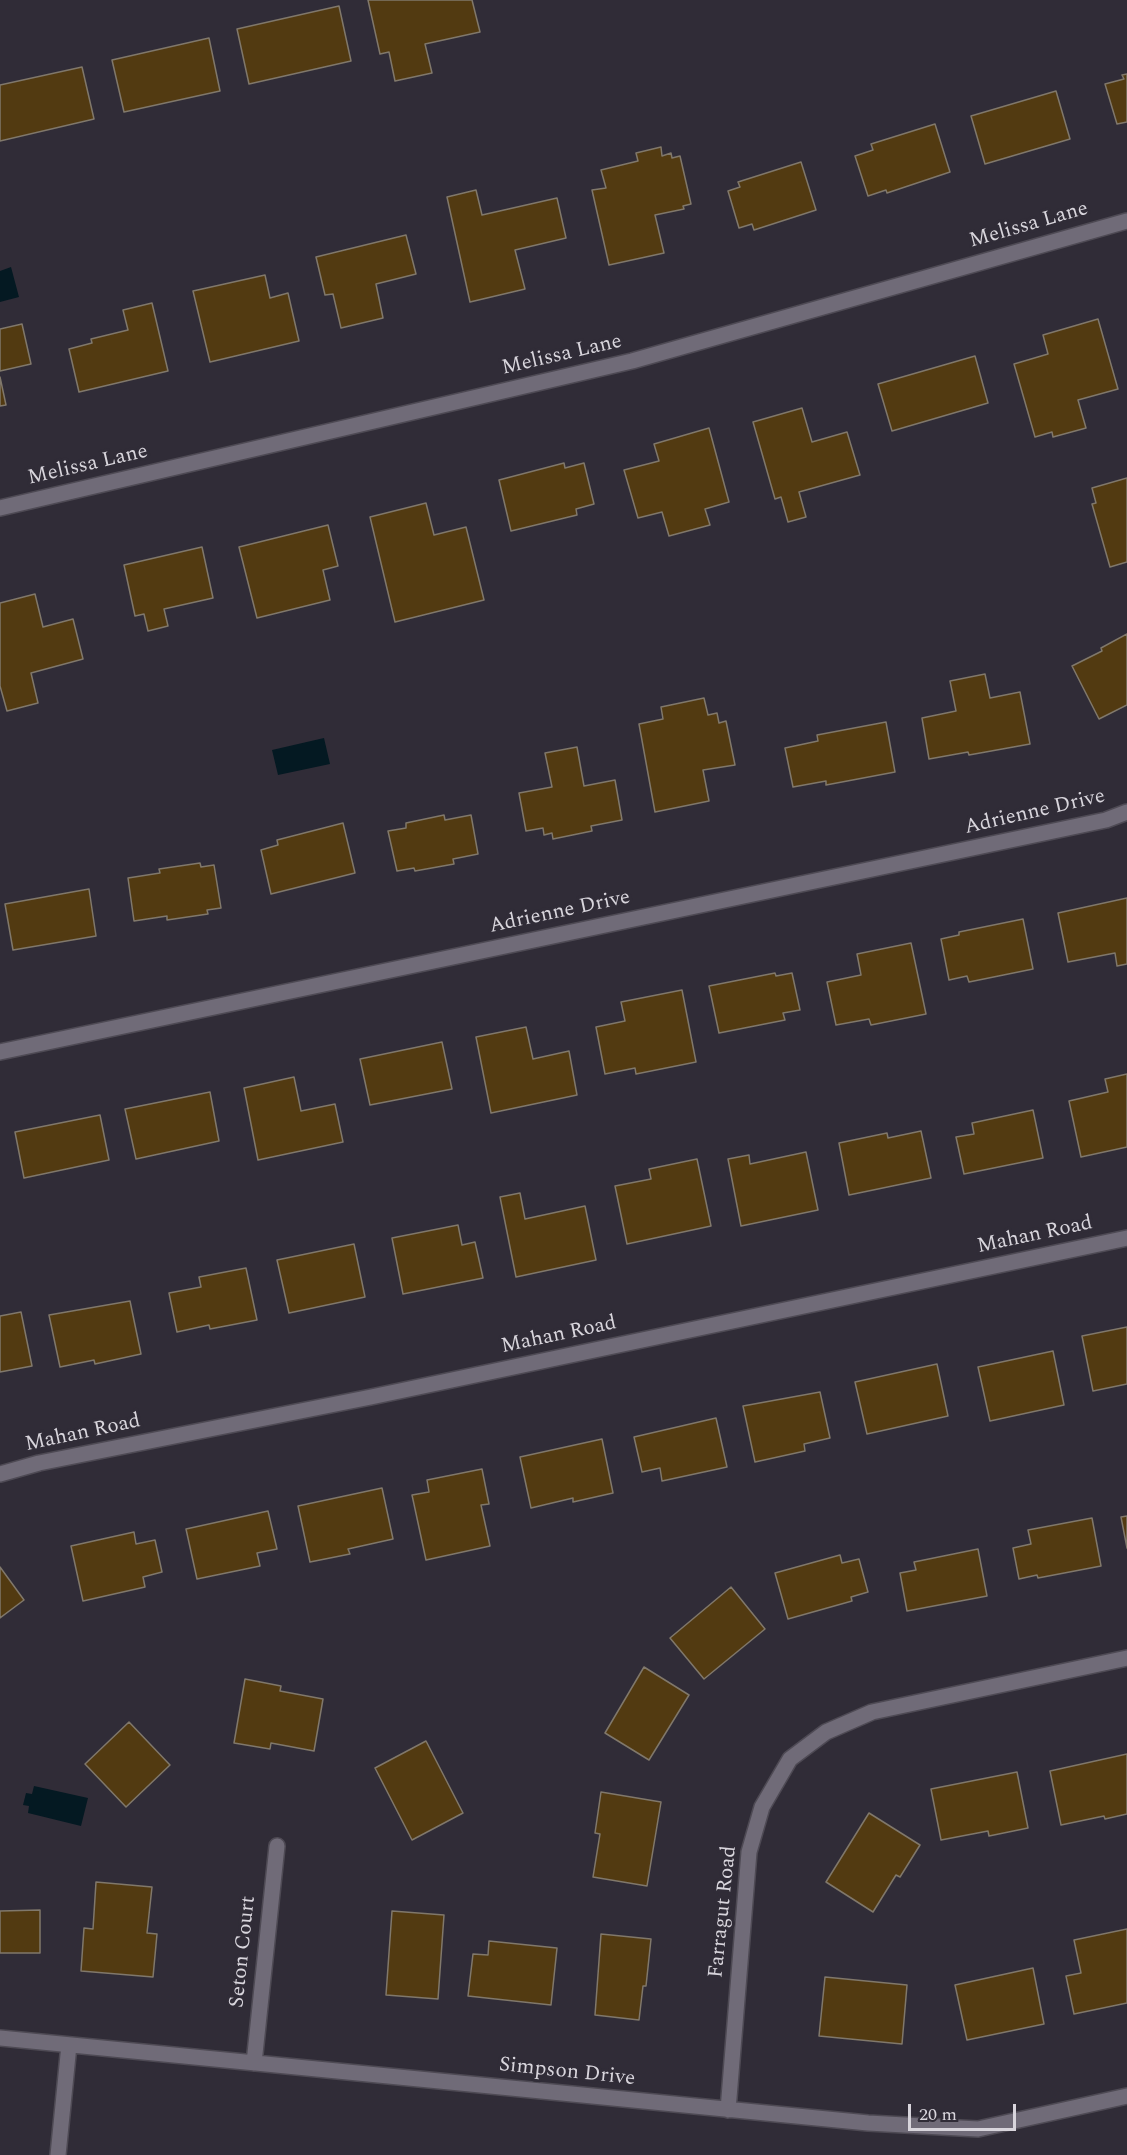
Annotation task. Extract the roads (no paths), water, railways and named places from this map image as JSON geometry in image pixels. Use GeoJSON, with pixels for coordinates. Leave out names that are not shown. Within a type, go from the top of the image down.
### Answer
{"type":"FeatureCollection","features":[{"type":"Feature","properties":{"kind":"street","name":"Melissa Lane"},"geometry":{"type":"LineString","coordinates":[[0,508],[632,361],[1127,221]]}},
{"type":"Feature","properties":{"kind":"street","name":"Adrienne Drive"},"geometry":{"type":"LineString","coordinates":[[0,1052],[1106,820],[1127,812]]}},
{"type":"Feature","properties":{"kind":"street","name":"Mahan Road"},"geometry":{"type":"LineString","coordinates":[[0,1474],[39,1463],[371,1398],[1127,1239]]}},
{"type":"Feature","properties":{"kind":"street","name":"Farragut Road"},"geometry":{"type":"LineString","coordinates":[[728,2110],[749,1852],[762,1807],[790,1759],[826,1732],[872,1712],[1127,1658]]}},
{"type":"Feature","properties":{"kind":"street","name":"Seton Court"},"geometry":{"type":"LineString","coordinates":[[254,2063],[277,1846]]}},
{"type":"Feature","properties":{"kind":"street","name":"Simpson Drive"},"geometry":{"type":"LineString","coordinates":[[0,2038],[728,2110],[868,2123],[978,2129],[1127,2096]]}},
{"type":"Feature","properties":{"kind":"street"},"geometry":{"type":"LineString","coordinates":[[58,2155],[69,2045]]}},
{"type":"Feature","properties":{"kind":"water"},"geometry":{"type":"Polygon","coordinates":[[[11,267],[19,297],[0,302],[0,271],[11,267]]]}},
{"type":"Feature","properties":{"kind":"water"},"geometry":{"type":"Polygon","coordinates":[[[324,738],[330,764],[278,775],[272,750],[324,738]]]}},
{"type":"Feature","properties":{"kind":"water"},"geometry":{"type":"Polygon","coordinates":[[[34,1786],[88,1798],[81,1826],[28,1813],[29,1806],[23,1805],[26,1793],[32,1794],[34,1786]]]}}]}
